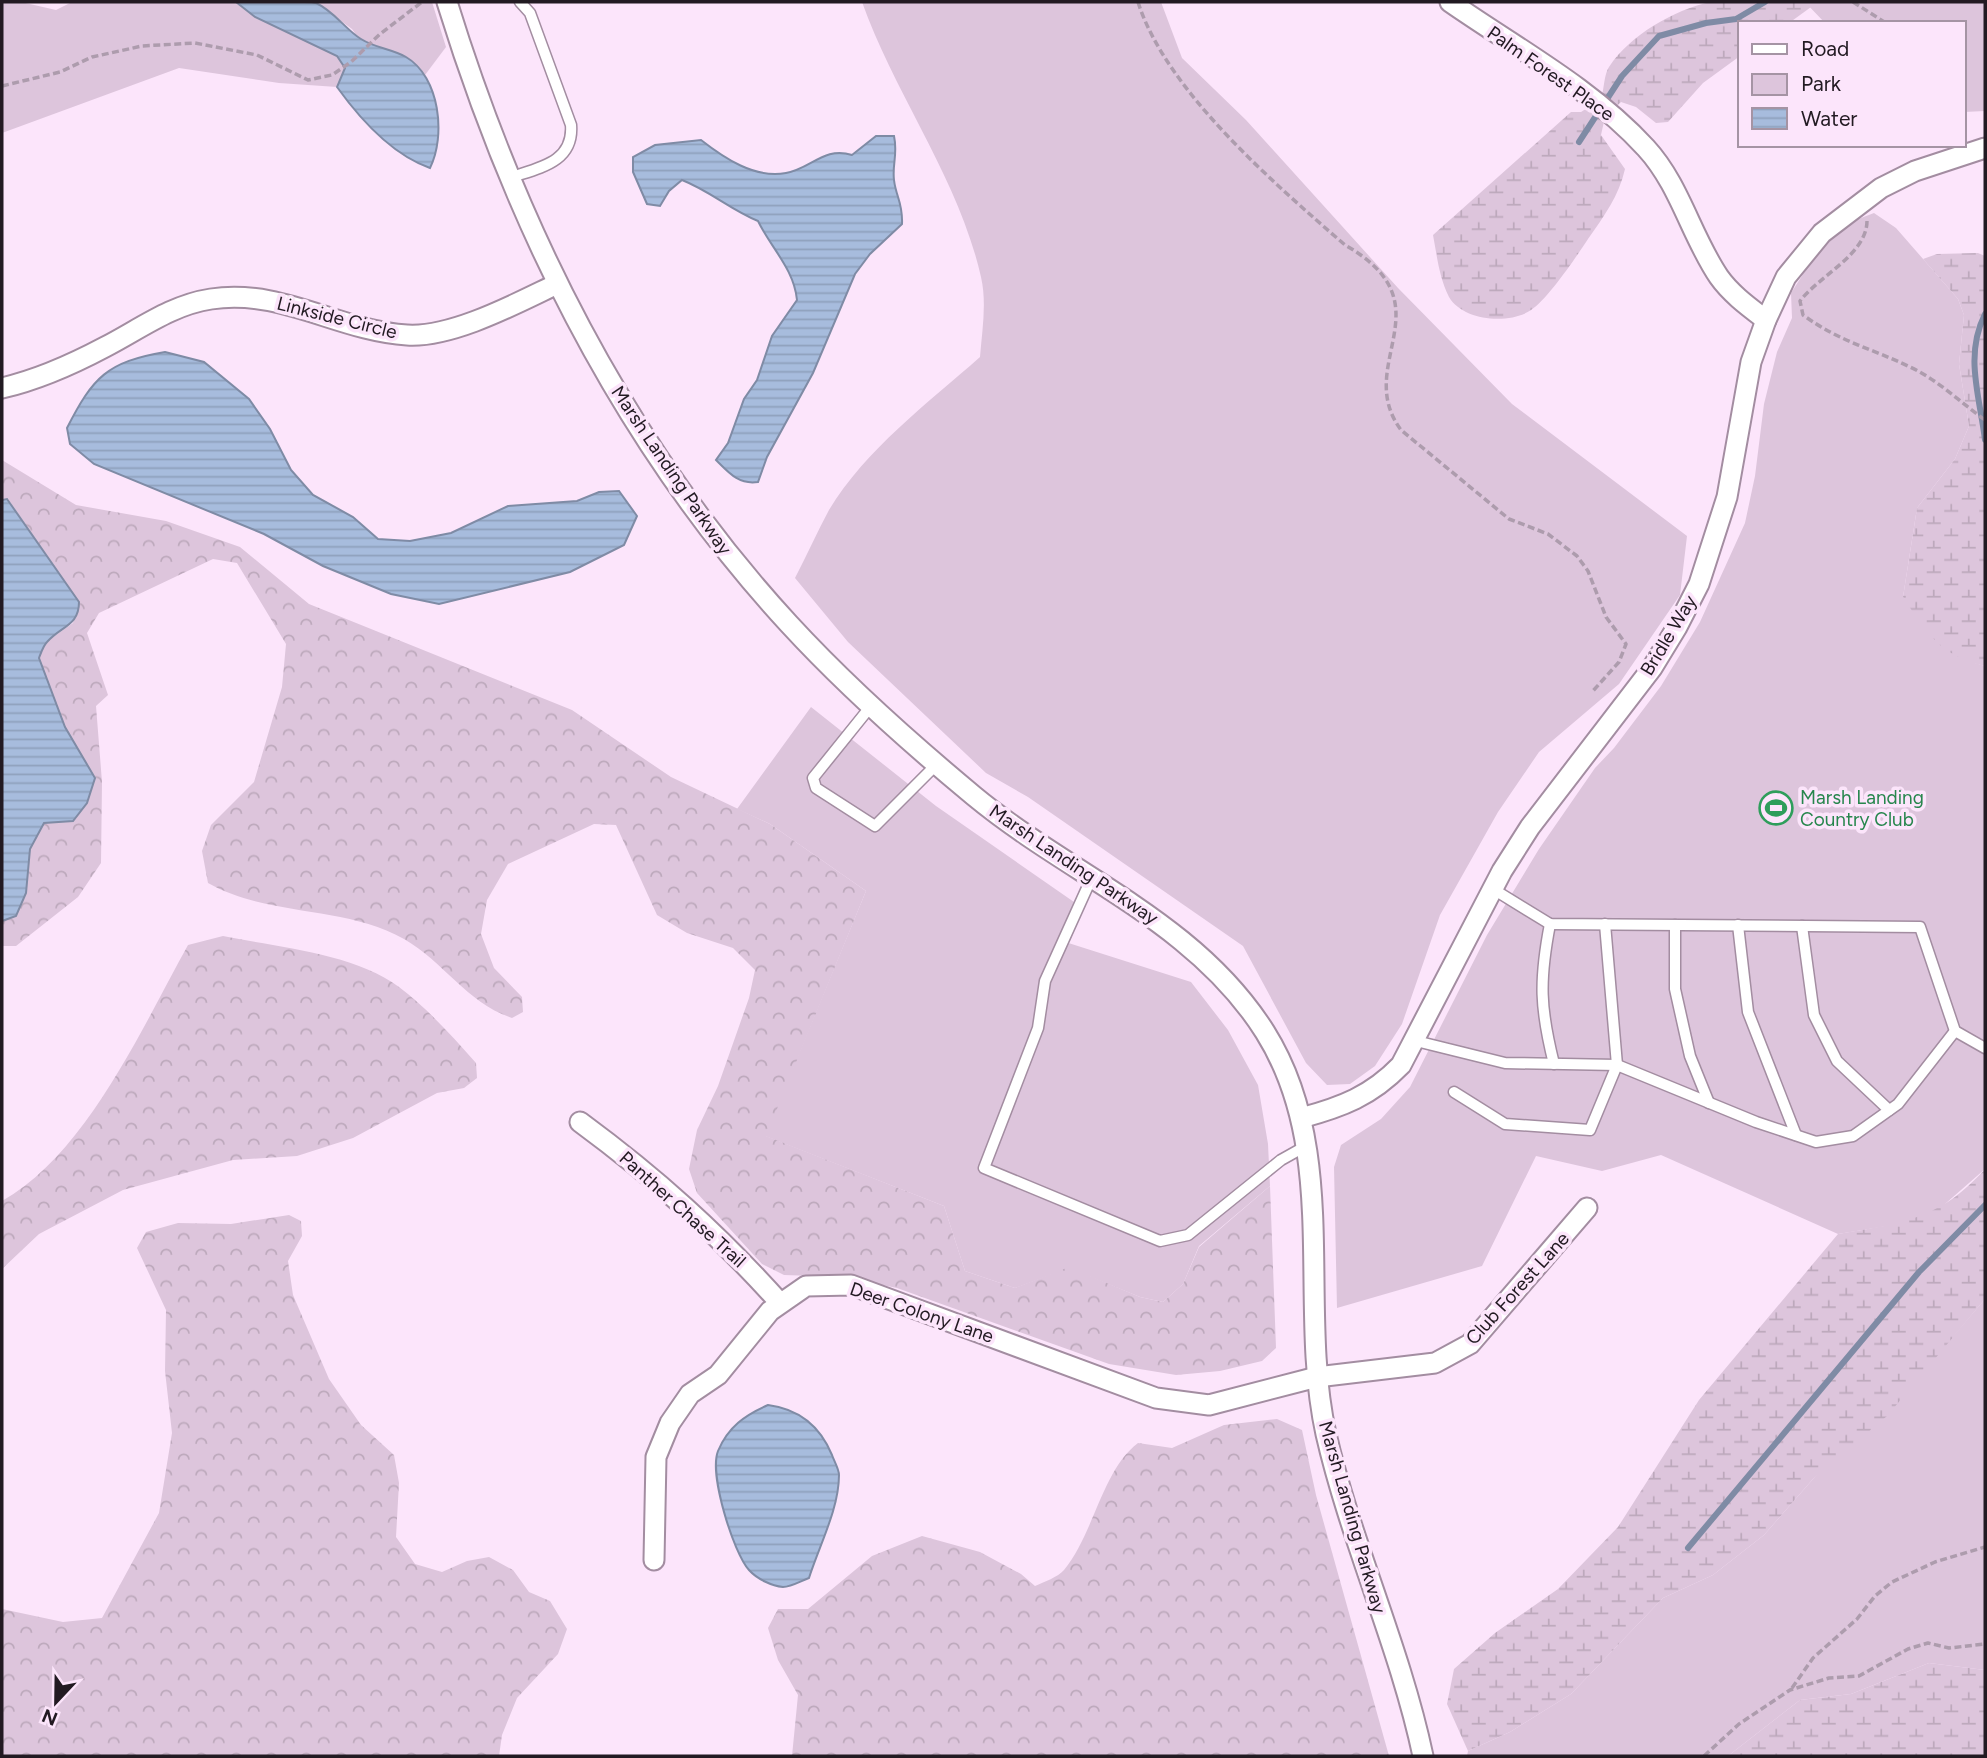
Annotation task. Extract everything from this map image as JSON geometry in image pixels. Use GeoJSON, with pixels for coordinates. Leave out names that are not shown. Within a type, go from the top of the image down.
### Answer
{"type":"FeatureCollection","features":[{"type":"Feature","properties":{"kind":"street","name":"Marsh Landing Parkway"},"geometry":{"type":"LineString","coordinates":[[449,2],[508,178],[556,284],[601,365],[684,494],[786,621],[871,705],[937,764],[1034,841],[1092,877],[1186,942],[1228,981],[1269,1037],[1288,1077],[1307,1146],[1317,1377],[1326,1430],[1339,1482],[1423,1756]]}},
{"type":"Feature","properties":{"kind":"street","name":"Palm Forest Place"},"geometry":{"type":"LineString","coordinates":[[1450,2],[1578,88],[1613,115],[1659,165],[1721,279],[1739,299],[1766,320]]}},
{"type":"Feature","properties":{"kind":"street","name":"Bridle Way"},"geometry":{"type":"LineString","coordinates":[[1301,1118],[1340,1108],[1380,1086],[1401,1065],[1416,1041],[1493,889],[1530,827],[1652,668],[1677,627],[1699,584],[1727,496],[1744,392],[1766,320],[1786,277],[1809,247],[1850,208],[1915,171],[1985,148]]}},
{"type":"Feature","properties":{"kind":"street","name":"Linkside Circle"},"geometry":{"type":"LineString","coordinates":[[2,388],[94,352],[175,308],[209,299],[232,297],[280,301],[389,333],[410,335],[431,333],[499,312],[556,284]]}},
{"type":"Feature","properties":{"kind":"street","name":"Panther Chase Trail"},"geometry":{"type":"LineString","coordinates":[[580,1122],[644,1169],[712,1231],[780,1303]]}},
{"type":"Feature","properties":{"kind":"street","name":"Club Forest Lane"},"geometry":{"type":"LineString","coordinates":[[1317,1377],[1435,1363],[1454,1355],[1470,1344],[1587,1208]]}},
{"type":"Feature","properties":{"kind":"street","name":"Deer Colony Lane"},"geometry":{"type":"LineString","coordinates":[[654,1560],[656,1457],[670,1423],[690,1394],[718,1376],[770,1311],[806,1286],[851,1285],[1156,1398],[1209,1405],[1317,1377]]}},
{"type":"Feature","properties":{"kind":"lane"},"geometry":{"type":"LineString","coordinates":[[508,178],[550,164],[562,157],[572,135],[571,125],[530,13],[520,2]]}},
{"type":"Feature","properties":{"kind":"lane"},"geometry":{"type":"LineString","coordinates":[[871,705],[813,778],[816,788],[874,826],[937,764]]}},
{"type":"Feature","properties":{"kind":"lane"},"geometry":{"type":"LineString","coordinates":[[1092,877],[1045,981],[1038,1028],[984,1168],[1160,1241],[1188,1234],[1281,1160],[1307,1146]]}},
{"type":"Feature","properties":{"kind":"lane"},"geometry":{"type":"LineString","coordinates":[[1493,889],[1550,923],[1920,927],[1955,1031],[1985,1048]]}},
{"type":"Feature","properties":{"kind":"lane"},"geometry":{"type":"LineString","coordinates":[[1550,923],[1543,962],[1542,1013],[1555,1064]]}},
{"type":"Feature","properties":{"kind":"lane"},"geometry":{"type":"LineString","coordinates":[[1454,1092],[1505,1124],[1590,1130],[1616,1065],[1605,924]]}},
{"type":"Feature","properties":{"kind":"lane"},"geometry":{"type":"LineString","coordinates":[[1675,925],[1675,989],[1690,1056],[1709,1103]]}},
{"type":"Feature","properties":{"kind":"lane"},"geometry":{"type":"LineString","coordinates":[[1738,925],[1748,1012],[1796,1135]]}},
{"type":"Feature","properties":{"kind":"lane"},"geometry":{"type":"LineString","coordinates":[[1802,926],[1814,1014],[1837,1061],[1889,1110]]}},
{"type":"Feature","properties":{"kind":"lane"},"geometry":{"type":"LineString","coordinates":[[1416,1041],[1505,1063],[1616,1065],[1816,1142],[1853,1136],[1898,1104],[1955,1031]]}},
{"type":"Feature","properties":{"kind":"path"},"geometry":{"type":"LineString","coordinates":[[2,86],[60,72],[92,57],[142,46],[195,43],[257,55],[308,80],[332,75],[351,62],[380,34],[422,2]]}},
{"type":"Feature","properties":{"kind":"path"},"geometry":{"type":"LineString","coordinates":[[1138,2],[1146,24],[1175,71],[1266,178],[1345,245],[1360,253],[1387,284],[1397,302],[1398,317],[1387,365],[1387,399],[1391,416],[1401,430],[1509,519],[1548,534],[1564,545],[1588,572],[1606,617],[1626,644],[1619,662],[1592,692]]}},
{"type":"Feature","properties":{"kind":"path"},"geometry":{"type":"LineString","coordinates":[[1853,2],[1883,21]]}},
{"type":"Feature","properties":{"kind":"path"},"geometry":{"type":"LineString","coordinates":[[1867,198],[1867,227],[1857,250],[1812,285],[1800,301],[1803,315],[1844,342],[1908,366],[1937,382],[1985,420]]}},
{"type":"Feature","properties":{"kind":"path"},"geometry":{"type":"LineString","coordinates":[[1790,1690],[1813,1658],[1857,1619],[1875,1596],[1892,1582],[1935,1562],[1985,1547]]}},
{"type":"Feature","properties":{"kind":"path"},"geometry":{"type":"LineString","coordinates":[[1704,1756],[1739,1724],[1790,1690],[1829,1678],[1858,1676],[1908,1649],[1927,1643],[1949,1648],[1985,1644]]}},
{"type":"Feature","properties":{"kind":"green space"},"geometry":{"type":"Polygon","coordinates":[[[2,2],[21,2],[56,10],[72,2],[236,2],[255,17],[337,56],[345,68],[337,87],[279,83],[179,68],[2,133],[2,2]]]}},
{"type":"Feature","properties":{"kind":"green space"},"geometry":{"type":"Polygon","coordinates":[[[315,2],[432,2],[446,47],[425,75],[407,57],[359,39],[352,29],[315,2]]]}},
{"type":"Feature","properties":{"kind":"green space"},"geometry":{"type":"Polygon","coordinates":[[[862,2],[1161,2],[1182,58],[1246,120],[1398,288],[1512,404],[1687,536],[1680,595],[1619,684],[1539,752],[1498,812],[1440,915],[1402,1024],[1375,1066],[1350,1084],[1327,1085],[1306,1063],[1243,946],[1028,797],[986,773],[848,642],[795,578],[829,510],[861,467],[899,428],[980,357],[984,297],[971,241],[958,206],[891,70],[862,2]]]}},
{"type":"Feature","properties":{"kind":"green space"},"geometry":{"type":"Polygon","coordinates":[[[1710,2],[1818,2],[1792,21],[1738,21],[1738,57],[1703,83],[1668,122],[1656,123],[1636,107],[1621,102],[1605,117],[1601,135],[1625,169],[1622,179],[1600,222],[1538,305],[1522,315],[1499,319],[1475,316],[1456,305],[1449,297],[1443,282],[1433,235],[1571,112],[1581,112],[1601,99],[1607,70],[1629,44],[1654,25],[1710,2]]]}},
{"type":"Feature","properties":{"kind":"green space"},"geometry":{"type":"Polygon","coordinates":[[[1805,2],[1985,2],[1985,111],[1966,112],[1966,21],[1823,21],[1805,2]]]}},
{"type":"Feature","properties":{"kind":"green space","name":"Marsh Landing Country Club"},"geometry":{"type":"Polygon","coordinates":[[[1874,213],[1896,228],[1958,299],[1964,315],[1959,364],[1969,426],[1955,459],[1917,508],[1903,597],[1975,663],[1985,666],[1985,1169],[1937,1211],[1906,1223],[1838,1234],[1661,1155],[1602,1171],[1536,1156],[1482,1266],[1337,1308],[1334,1167],[1341,1145],[1381,1119],[1410,1087],[1487,935],[1539,849],[1595,768],[1614,748],[1661,686],[1700,622],[1745,523],[1755,476],[1764,404],[1777,352],[1792,318],[1791,293],[1821,246],[1848,223],[1874,213]]]}},
{"type":"Feature","properties":{"kind":"green space"},"geometry":{"type":"Polygon","coordinates":[[[1978,253],[1985,256],[1985,666],[1957,656],[1936,641],[1903,597],[1917,508],[1955,459],[1969,426],[1959,364],[1964,315],[1958,299],[1923,259],[1937,254],[1978,253]]]}},
{"type":"Feature","properties":{"kind":"green space"},"geometry":{"type":"Polygon","coordinates":[[[2,460],[76,505],[166,521],[240,547],[309,604],[572,710],[671,777],[770,824],[866,891],[766,1136],[944,1206],[965,1271],[1015,1288],[1069,1267],[1140,1297],[1163,1302],[1183,1284],[1199,1247],[1270,1186],[1276,1348],[1262,1361],[1220,1371],[1176,1375],[1109,1364],[897,1288],[844,1277],[784,1275],[762,1264],[697,1193],[689,1169],[697,1130],[718,1086],[749,998],[755,970],[733,948],[687,933],[657,915],[616,825],[594,824],[508,864],[487,900],[481,934],[494,968],[522,997],[523,1012],[512,1018],[482,1003],[418,948],[381,928],[331,915],[256,901],[231,894],[208,883],[202,851],[211,825],[254,782],[282,687],[286,644],[237,563],[213,559],[99,613],[87,633],[108,695],[96,706],[102,782],[101,863],[78,897],[16,946],[2,946],[2,921],[16,916],[26,893],[30,849],[44,823],[73,821],[94,778],[65,727],[39,658],[46,642],[73,623],[79,602],[8,499],[2,500],[2,460]]]}},
{"type":"Feature","properties":{"kind":"green space"},"geometry":{"type":"Polygon","coordinates":[[[811,707],[936,806],[1074,902],[1059,940],[1191,982],[1228,1030],[1258,1085],[1268,1144],[1270,1186],[1199,1246],[1183,1284],[1163,1302],[1140,1297],[1069,1268],[1015,1288],[965,1271],[944,1206],[765,1136],[866,891],[770,824],[737,809],[811,707]]]}},
{"type":"Feature","properties":{"kind":"green space"},"geometry":{"type":"Polygon","coordinates":[[[223,936],[314,953],[381,975],[410,995],[449,1033],[476,1063],[477,1078],[464,1088],[437,1093],[353,1138],[297,1156],[233,1160],[123,1190],[39,1234],[2,1269],[2,1201],[32,1180],[60,1153],[86,1121],[131,1050],[188,945],[223,936]]]}},
{"type":"Feature","properties":{"kind":"green space"},"geometry":{"type":"Polygon","coordinates":[[[1985,1169],[1985,1299],[1887,1416],[1813,1479],[1764,1535],[1713,1575],[1663,1598],[1571,1694],[1510,1732],[1468,1751],[1447,1704],[1454,1669],[1495,1633],[1558,1589],[1618,1527],[1699,1400],[1838,1234],[1901,1222],[1935,1209],[1952,1199],[1985,1169]]]}},
{"type":"Feature","properties":{"kind":"green space"},"geometry":{"type":"Polygon","coordinates":[[[289,1215],[301,1221],[302,1236],[288,1261],[293,1295],[329,1379],[361,1425],[394,1455],[399,1483],[396,1537],[415,1564],[442,1572],[467,1561],[489,1557],[513,1570],[529,1592],[550,1601],[567,1629],[558,1654],[517,1698],[502,1735],[499,1756],[2,1756],[2,1609],[63,1622],[102,1618],[159,1513],[172,1433],[165,1371],[166,1310],[137,1248],[146,1232],[178,1223],[231,1224],[289,1215]]]}},
{"type":"Feature","properties":{"kind":"green space"},"geometry":{"type":"Polygon","coordinates":[[[1985,1299],[1985,1670],[1929,1663],[1851,1694],[1800,1700],[1728,1756],[1467,1756],[1468,1751],[1510,1732],[1571,1694],[1663,1598],[1713,1575],[1764,1535],[1813,1479],[1955,1334],[1985,1299]]]}},
{"type":"Feature","properties":{"kind":"green space"},"geometry":{"type":"Polygon","coordinates":[[[1277,1419],[1302,1430],[1316,1495],[1389,1756],[792,1756],[798,1695],[778,1660],[768,1628],[778,1609],[808,1609],[872,1556],[922,1536],[980,1552],[1021,1574],[1035,1586],[1064,1570],[1083,1539],[1115,1469],[1138,1443],[1172,1448],[1224,1425],[1277,1419]]]}},
{"type":"Feature","properties":{"kind":"green space"},"geometry":{"type":"Polygon","coordinates":[[[1929,1663],[1985,1670],[1985,1756],[1728,1756],[1800,1700],[1851,1694],[1929,1663]]]}},
{"type":"Feature","properties":{"kind":"water"},"geometry":{"type":"Polygon","coordinates":[[[236,2],[316,3],[361,39],[401,54],[417,66],[433,92],[437,108],[438,140],[430,168],[390,145],[356,111],[337,87],[345,68],[337,56],[255,17],[236,2]]]}},
{"type":"Feature","properties":{"kind":"water"},"geometry":{"type":"Polygon","coordinates":[[[876,136],[894,136],[894,180],[902,224],[870,254],[855,274],[813,373],[767,457],[758,482],[745,482],[716,460],[728,443],[744,399],[757,380],[772,336],[797,300],[795,289],[787,268],[758,221],[682,180],[669,191],[660,206],[647,204],[633,172],[633,157],[655,145],[701,140],[740,166],[763,173],[786,173],[833,153],[852,155],[876,136]]]}},
{"type":"Feature","properties":{"kind":"water"},"geometry":{"type":"Polygon","coordinates":[[[165,352],[204,362],[249,399],[270,429],[291,470],[313,495],[353,517],[378,539],[410,541],[451,533],[508,506],[577,501],[599,492],[619,491],[637,516],[624,545],[570,572],[439,604],[391,594],[323,566],[264,534],[94,464],[70,444],[67,428],[94,384],[115,367],[165,352]]]}},
{"type":"Feature","properties":{"kind":"water"},"geometry":{"type":"Polygon","coordinates":[[[7,499],[79,602],[73,621],[47,642],[39,658],[65,727],[95,778],[87,803],[73,821],[44,823],[30,849],[26,893],[16,916],[2,921],[2,500],[7,499]]]}},
{"type":"Feature","properties":{"kind":"water"},"geometry":{"type":"Polygon","coordinates":[[[768,1405],[789,1410],[815,1427],[827,1445],[839,1473],[836,1501],[809,1578],[786,1587],[760,1579],[743,1561],[724,1512],[717,1477],[718,1451],[727,1435],[745,1418],[768,1405]]]}},
{"type":"Feature","properties":{"kind":"waterway"},"geometry":{"type":"LineString","coordinates":[[1579,142],[1622,76],[1659,36],[1706,23],[1736,19],[1765,2]]}},
{"type":"Feature","properties":{"kind":"waterway"},"geometry":{"type":"LineString","coordinates":[[1985,314],[1975,345],[1974,361],[1985,440]]}},
{"type":"Feature","properties":{"kind":"waterway"},"geometry":{"type":"LineString","coordinates":[[1688,1548],[1919,1272],[1985,1205]]}},
{"type":"Feature","properties":{"kind":"place","name":"Marsh Landing Country Club"},"geometry":{"type":"Point","coordinates":[1776,808]}}]}
